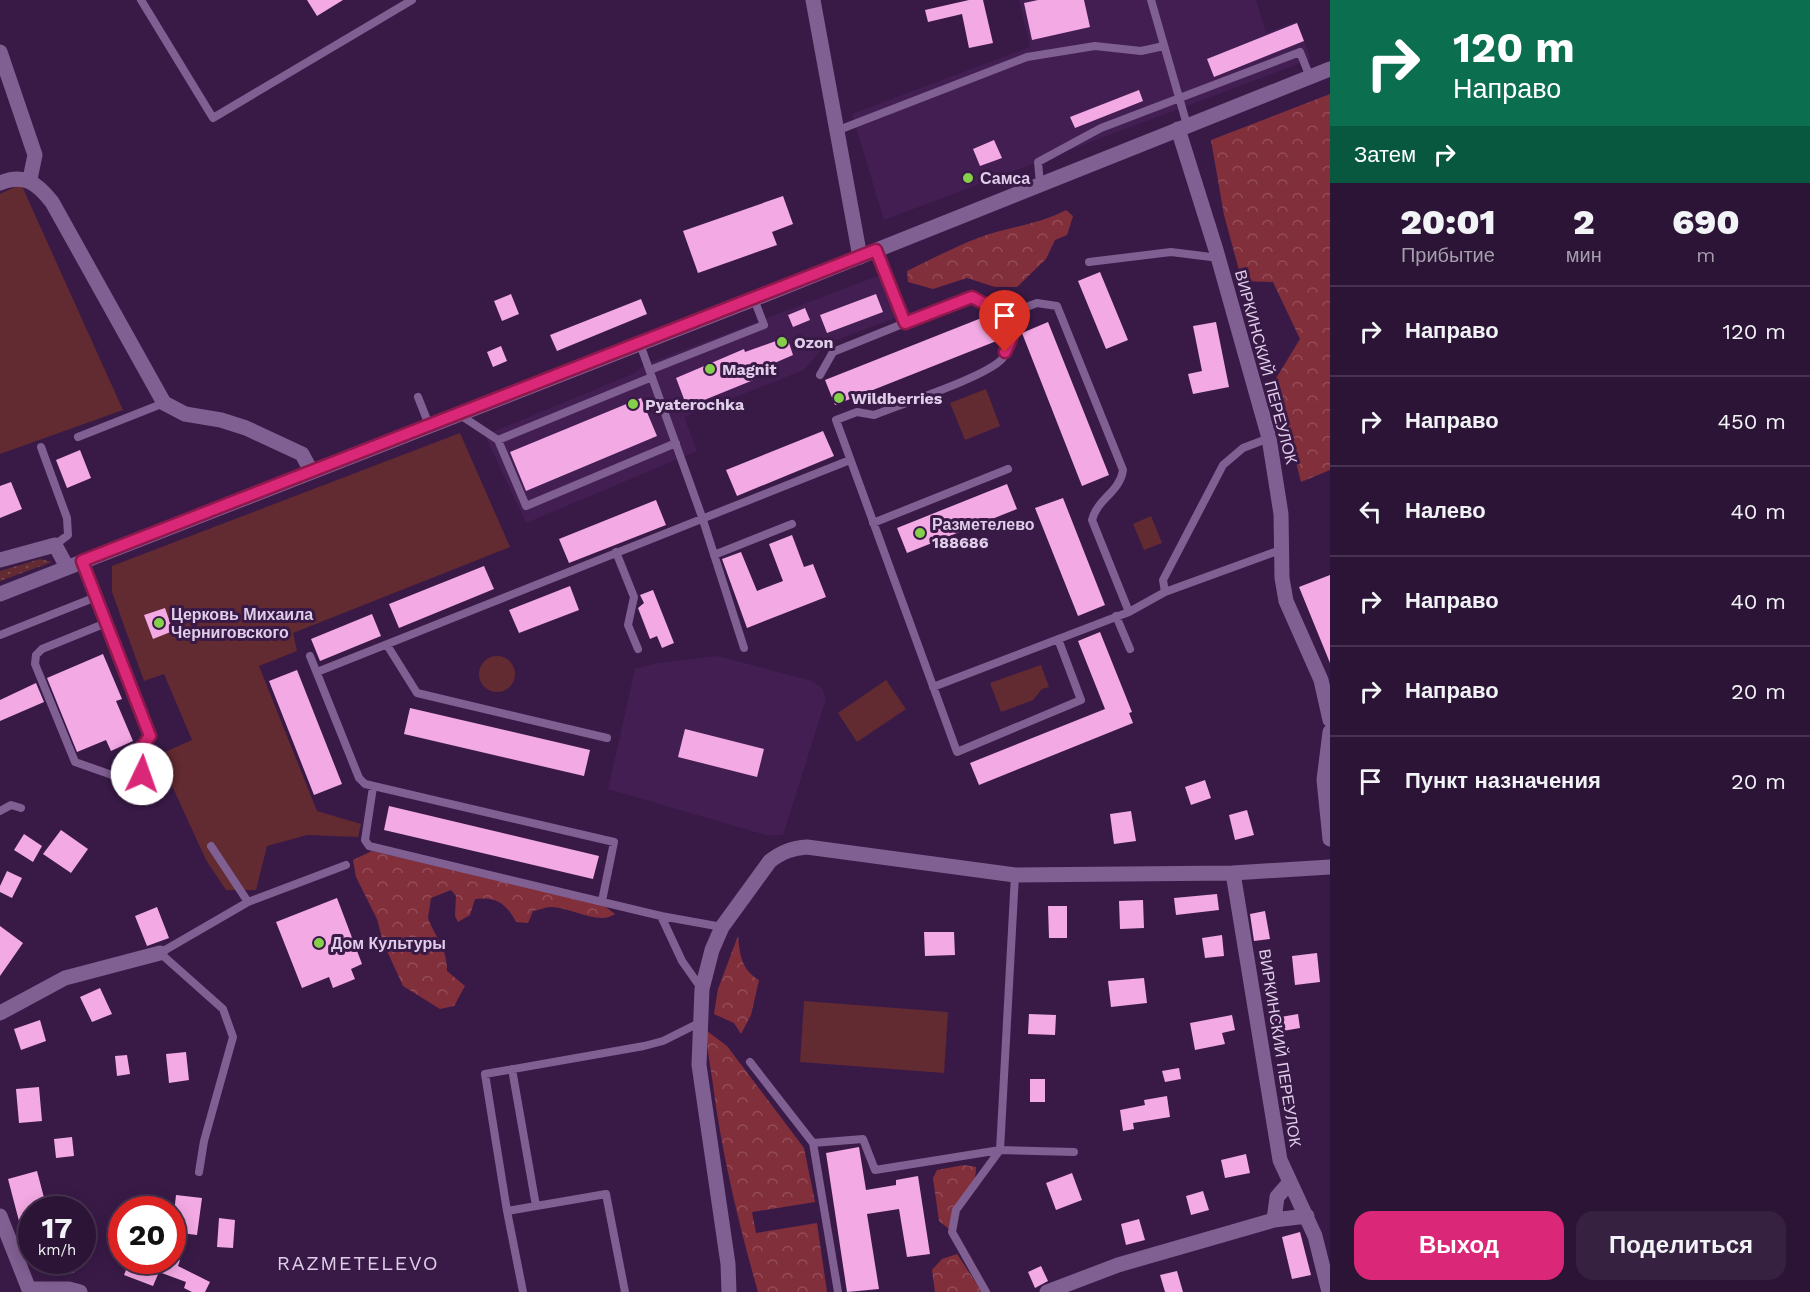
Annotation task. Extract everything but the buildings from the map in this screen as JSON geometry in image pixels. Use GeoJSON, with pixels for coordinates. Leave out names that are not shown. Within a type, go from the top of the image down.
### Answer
{"type":"FeatureCollection","features":[{"type":"Feature","properties":{"kind":"street"},"geometry":{"type":"LineString","coordinates":[[813,0],[860,257]]}},
{"type":"Feature","properties":{"kind":"street"},"geometry":{"type":"LineString","coordinates":[[0,52],[35,155],[30,179]]}},
{"type":"Feature","properties":{"kind":"street"},"geometry":{"type":"LineString","coordinates":[[0,594],[639,342],[754,299],[1330,69]]}},
{"type":"Feature","properties":{"kind":"street","name":"ВИРКИНСКИЙ ПЕРЕУЛОК"},"geometry":{"type":"LineString","coordinates":[[1182,127],[1269,438],[1281,514],[1282,578],[1286,601],[1321,680],[1330,720]]}},
{"type":"Feature","properties":{"kind":"street"},"geometry":{"type":"LineString","coordinates":[[0,183],[10,178],[30,179],[41,187],[52,202],[164,403],[185,414],[221,420],[246,428],[302,454],[311,471]]}},
{"type":"Feature","properties":{"kind":"street"},"geometry":{"type":"LineString","coordinates":[[0,560],[55,545],[75,564]]}},
{"type":"Feature","properties":{"kind":"street"},"geometry":{"type":"LineString","coordinates":[[1330,732],[1324,780],[1330,839]]}},
{"type":"Feature","properties":{"kind":"street"},"geometry":{"type":"LineString","coordinates":[[729,1292],[728,1264],[699,1065],[702,989],[712,950],[722,927],[770,861],[793,848],[807,847],[1015,875],[1233,873],[1330,867]]}},
{"type":"Feature","properties":{"kind":"street","name":"ВИРКИНСКИЙ ПЕРЕУЛОК"},"geometry":{"type":"LineString","coordinates":[[1233,873],[1280,1160],[1307,1216],[1329,1292]]}},
{"type":"Feature","properties":{"kind":"street"},"geometry":{"type":"LineString","coordinates":[[0,1013],[65,978],[160,953]]}},
{"type":"Feature","properties":{"kind":"street"},"geometry":{"type":"LineString","coordinates":[[1274,1220],[1277,1197],[1290,1182]]}},
{"type":"Feature","properties":{"kind":"street"},"geometry":{"type":"LineString","coordinates":[[0,1216],[29,1291],[69,1289],[80,1292]]}},
{"type":"Feature","properties":{"kind":"street"},"geometry":{"type":"LineString","coordinates":[[1047,1292],[1118,1265],[1274,1220],[1307,1216]]}},
{"type":"Feature","properties":{"kind":"lane"},"geometry":{"type":"LineString","coordinates":[[141,0],[213,118],[412,0]]}},
{"type":"Feature","properties":{"kind":"lane"},"geometry":{"type":"LineString","coordinates":[[1151,0],[1178,98],[1182,127]]}},
{"type":"Feature","properties":{"kind":"lane"},"geometry":{"type":"LineString","coordinates":[[836,131],[1027,57],[1095,46],[1142,51],[1164,46]]}},
{"type":"Feature","properties":{"kind":"lane"},"geometry":{"type":"LineString","coordinates":[[1040,184],[1038,162],[1101,128],[1300,52],[1310,77]]}},
{"type":"Feature","properties":{"kind":"lane"},"geometry":{"type":"LineString","coordinates":[[876,250],[905,323]]}},
{"type":"Feature","properties":{"kind":"lane"},"geometry":{"type":"LineString","coordinates":[[1089,262],[1171,252],[1219,258]]}},
{"type":"Feature","properties":{"kind":"lane"},"geometry":{"type":"LineString","coordinates":[[820,375],[833,352],[972,297],[1005,315],[1011,339],[1002,358],[984,372],[874,415],[857,412],[836,420],[957,752],[1081,700],[1058,639]]}},
{"type":"Feature","properties":{"kind":"lane"},"geometry":{"type":"LineString","coordinates":[[498,440],[764,325],[754,299]]}},
{"type":"Feature","properties":{"kind":"lane"},"geometry":{"type":"LineString","coordinates":[[1005,315],[1037,303],[1057,306],[1123,470],[1121,483],[1095,508],[1092,520],[1129,612]]}},
{"type":"Feature","properties":{"kind":"lane"},"geometry":{"type":"LineString","coordinates":[[639,342],[702,517],[744,648]]}},
{"type":"Feature","properties":{"kind":"lane"},"geometry":{"type":"LineString","coordinates":[[418,397],[429,425]]}},
{"type":"Feature","properties":{"kind":"lane"},"geometry":{"type":"LineString","coordinates":[[78,437],[164,403]]}},
{"type":"Feature","properties":{"kind":"lane"},"geometry":{"type":"LineString","coordinates":[[458,414],[498,440],[526,506],[675,443]]}},
{"type":"Feature","properties":{"kind":"lane"},"geometry":{"type":"LineString","coordinates":[[1165,592],[1163,580],[1223,465],[1243,448],[1269,438]]}},
{"type":"Feature","properties":{"kind":"lane"},"geometry":{"type":"LineString","coordinates":[[41,447],[67,518],[68,535],[55,545]]}},
{"type":"Feature","properties":{"kind":"lane"},"geometry":{"type":"LineString","coordinates":[[316,672],[850,460]]}},
{"type":"Feature","properties":{"kind":"lane"},"geometry":{"type":"LineString","coordinates":[[873,523],[1008,469]]}},
{"type":"Feature","properties":{"kind":"lane"},"geometry":{"type":"LineString","coordinates":[[714,555],[792,524]]}},
{"type":"Feature","properties":{"kind":"lane"},"geometry":{"type":"LineString","coordinates":[[933,687],[1129,612],[1165,592],[1283,549]]}},
{"type":"Feature","properties":{"kind":"lane"},"geometry":{"type":"LineString","coordinates":[[616,552],[634,597],[628,625],[638,649]]}},
{"type":"Feature","properties":{"kind":"lane"},"geometry":{"type":"LineString","coordinates":[[75,564],[96,597],[150,736],[135,756],[142,774]]}},
{"type":"Feature","properties":{"kind":"lane"},"geometry":{"type":"LineString","coordinates":[[0,635],[96,597]]}},
{"type":"Feature","properties":{"kind":"lane"},"geometry":{"type":"LineString","coordinates":[[1116,616],[1130,649]]}},
{"type":"Feature","properties":{"kind":"lane"},"geometry":{"type":"LineString","coordinates":[[106,623],[42,649],[36,655],[35,664],[75,762],[112,775]]}},
{"type":"Feature","properties":{"kind":"lane"},"geometry":{"type":"LineString","coordinates":[[387,645],[417,693],[607,738]]}},
{"type":"Feature","properties":{"kind":"lane"},"geometry":{"type":"LineString","coordinates":[[310,656],[359,778],[373,787],[390,789],[614,842],[602,901]]}},
{"type":"Feature","properties":{"kind":"lane"},"geometry":{"type":"LineString","coordinates":[[373,787],[365,840],[369,846],[661,916],[722,927]]}},
{"type":"Feature","properties":{"kind":"lane"},"geometry":{"type":"LineString","coordinates":[[0,811],[11,805],[21,808]]}},
{"type":"Feature","properties":{"kind":"lane"},"geometry":{"type":"LineString","coordinates":[[211,846],[248,902]]}},
{"type":"Feature","properties":{"kind":"lane"},"geometry":{"type":"LineString","coordinates":[[199,1172],[204,1140],[233,1037],[223,1009],[160,953],[248,902],[346,865]]}},
{"type":"Feature","properties":{"kind":"lane"},"geometry":{"type":"LineString","coordinates":[[986,1292],[952,1232],[956,1210],[1000,1150],[1015,875]]}},
{"type":"Feature","properties":{"kind":"lane"},"geometry":{"type":"LineString","coordinates":[[661,916],[682,961],[702,989]]}},
{"type":"Feature","properties":{"kind":"lane"},"geometry":{"type":"LineString","coordinates":[[523,1292],[507,1211],[485,1074],[645,1046],[663,1041],[699,1023]]}},
{"type":"Feature","properties":{"kind":"lane"},"geometry":{"type":"LineString","coordinates":[[750,1062],[813,1143],[838,1292]]}},
{"type":"Feature","properties":{"kind":"lane"},"geometry":{"type":"LineString","coordinates":[[512,1069],[537,1206]]}},
{"type":"Feature","properties":{"kind":"lane"},"geometry":{"type":"LineString","coordinates":[[813,1143],[863,1139],[875,1170],[1000,1150],[1074,1152]]}},
{"type":"Feature","properties":{"kind":"lane"},"geometry":{"type":"LineString","coordinates":[[507,1211],[606,1194],[625,1292]]}},
{"type":"Feature","properties":{"kind":"shaded area"},"geometry":{"type":"Polygon","coordinates":[[[1019,0],[1256,0],[1266,33],[1297,21],[1311,59],[884,220],[852,114],[1030,47],[1019,0]]]}},
{"type":"Feature","properties":{"kind":"shaded area"},"geometry":{"type":"Polygon","coordinates":[[[21,184],[123,410],[0,454],[0,194],[21,184]]]}},
{"type":"Feature","properties":{"kind":"shaded area"},"geometry":{"type":"Polygon","coordinates":[[[880,275],[895,318],[826,344],[804,370],[684,417],[697,451],[526,523],[485,435],[635,373],[644,365],[880,275]]]}},
{"type":"Feature","properties":{"kind":"shaded area"},"geometry":{"type":"Polygon","coordinates":[[[986,389],[1000,426],[965,440],[950,403],[986,389]]]}},
{"type":"Feature","properties":{"kind":"shaded area"},"geometry":{"type":"Polygon","coordinates":[[[460,433],[510,547],[293,633],[297,651],[259,666],[317,811],[361,824],[358,837],[307,835],[267,846],[256,890],[226,890],[206,860],[158,755],[192,740],[164,674],[144,681],[112,592],[112,566],[460,433]]]}},
{"type":"Feature","properties":{"kind":"shaded area"},"geometry":{"type":"Polygon","coordinates":[[[1151,516],[1162,543],[1144,550],[1133,524],[1151,516]]]}},
{"type":"Feature","properties":{"kind":"shaded area"},"geometry":{"type":"Polygon","coordinates":[[[40,559],[52,562],[0,581],[0,571],[40,559]]]}},
{"type":"Feature","properties":{"kind":"shaded area"},"geometry":{"type":"Polygon","coordinates":[[[497,656],[510,661],[515,674],[510,687],[497,692],[484,687],[479,674],[484,661],[497,656]]]}},
{"type":"Feature","properties":{"kind":"shaded area"},"geometry":{"type":"Polygon","coordinates":[[[718,656],[812,681],[822,688],[826,699],[783,835],[766,835],[608,789],[635,669],[657,663],[718,656]]]}},
{"type":"Feature","properties":{"kind":"shaded area"},"geometry":{"type":"Polygon","coordinates":[[[1041,665],[1049,687],[1042,689],[1033,700],[1001,712],[990,683],[1041,665]]]}},
{"type":"Feature","properties":{"kind":"shaded area"},"geometry":{"type":"Polygon","coordinates":[[[886,680],[906,709],[857,742],[838,713],[886,680]]]}},
{"type":"Feature","properties":{"kind":"shaded area"},"geometry":{"type":"Polygon","coordinates":[[[804,1001],[948,1012],[944,1073],[800,1062],[804,1001]]]}},
{"type":"Feature","properties":{"kind":"green space"},"geometry":{"type":"Polygon","coordinates":[[[1330,94],[1330,470],[1301,482],[1275,380],[1300,339],[1273,282],[1242,281],[1224,215],[1211,140],[1330,94]]]}},
{"type":"Feature","properties":{"kind":"green space"},"geometry":{"type":"Polygon","coordinates":[[[1066,210],[1073,216],[1067,235],[1055,240],[1046,259],[1017,287],[995,287],[967,278],[933,289],[908,282],[907,271],[960,245],[989,234],[1045,219],[1066,210]]]}},
{"type":"Feature","properties":{"kind":"green space"},"geometry":{"type":"Polygon","coordinates":[[[372,851],[603,905],[615,914],[601,918],[549,907],[533,911],[528,923],[516,922],[505,906],[495,900],[482,898],[475,899],[470,915],[458,922],[455,916],[456,896],[451,890],[431,898],[428,918],[443,949],[447,971],[465,986],[454,1006],[440,1009],[403,986],[383,942],[377,919],[356,877],[353,860],[372,851]]]}},
{"type":"Feature","properties":{"kind":"green space"},"geometry":{"type":"Polygon","coordinates":[[[738,936],[745,966],[759,980],[751,1015],[741,1034],[734,1023],[714,1014],[718,989],[738,936]]]}},
{"type":"Feature","properties":{"kind":"green space"},"geometry":{"type":"Polygon","coordinates":[[[707,1031],[727,1046],[804,1148],[815,1202],[752,1212],[756,1233],[817,1223],[827,1292],[758,1292],[726,1164],[707,1044],[707,1031]]]}},
{"type":"Feature","properties":{"kind":"green space"},"geometry":{"type":"Polygon","coordinates":[[[964,1165],[976,1167],[975,1175],[970,1191],[949,1229],[939,1221],[933,1178],[937,1170],[964,1165]]]}},
{"type":"Feature","properties":{"kind":"green space"},"geometry":{"type":"Polygon","coordinates":[[[957,1254],[982,1292],[935,1292],[932,1270],[942,1259],[957,1254]]]}},
{"type":"Feature","properties":{"kind":"place","name":"Самса"},"geometry":{"type":"Point","coordinates":[968,178]}},
{"type":"Feature","properties":{"kind":"place","name":"Ozon"},"geometry":{"type":"Point","coordinates":[782,342]}},
{"type":"Feature","properties":{"kind":"place","name":"Magnit"},"geometry":{"type":"Point","coordinates":[710,369]}},
{"type":"Feature","properties":{"kind":"place","name":"Wildberries"},"geometry":{"type":"Point","coordinates":[839,398]}},
{"type":"Feature","properties":{"kind":"place","name":"Pyaterochka"},"geometry":{"type":"Point","coordinates":[633,404]}},
{"type":"Feature","properties":{"kind":"place","name":"Разметелево 188686"},"geometry":{"type":"Point","coordinates":[920,533]}},
{"type":"Feature","properties":{"kind":"place","name":"Церковь Михаила Черниговского"},"geometry":{"type":"Point","coordinates":[159,623]}},
{"type":"Feature","properties":{"kind":"place","name":"Дом Культуры"},"geometry":{"type":"Point","coordinates":[319,943]}},
{"type":"Feature","properties":{"kind":"district","name":"RAZMETELEVO"},"geometry":{"type":"Point","coordinates":[358,1263]}},
{"type":"Feature","properties":{"kind":"route"},"geometry":{"type":"LineString","coordinates":[[142,774],[135,756],[150,736],[82,561],[876,250],[905,323],[972,297],[1005,315],[1011,339],[1005,352]]}}]}
